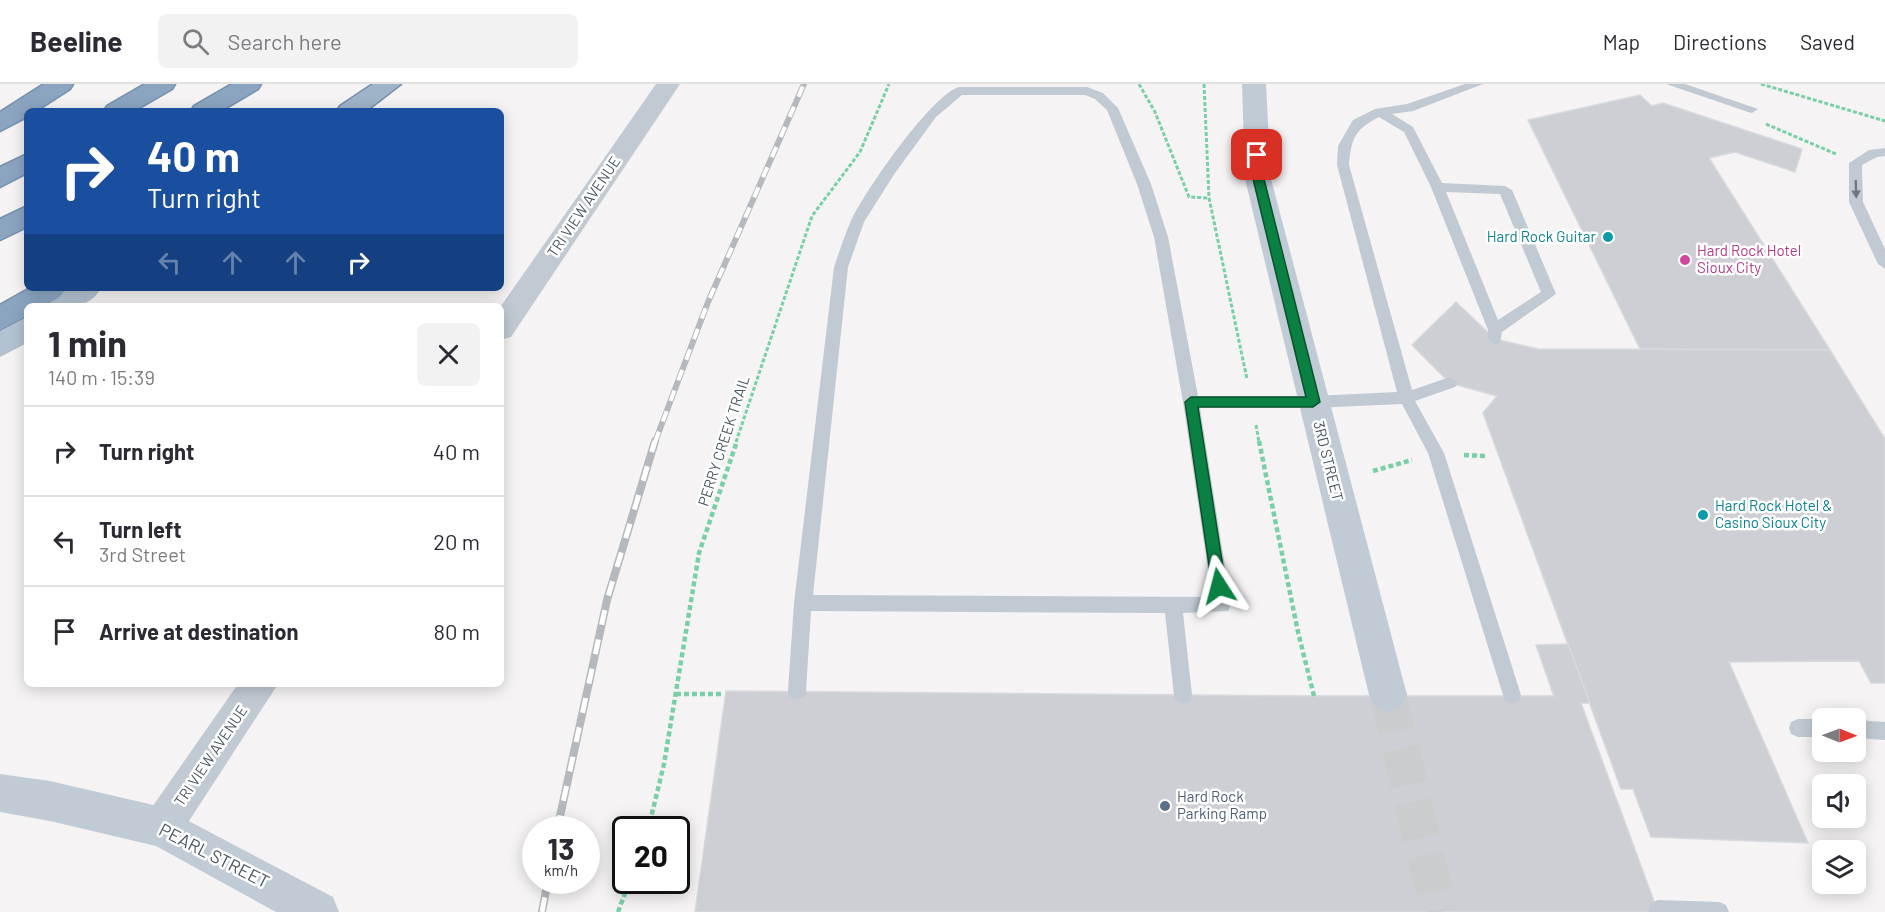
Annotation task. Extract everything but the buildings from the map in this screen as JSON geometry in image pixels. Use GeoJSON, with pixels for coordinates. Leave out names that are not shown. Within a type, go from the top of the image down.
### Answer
{"type":"FeatureCollection","features":[{"type":"Feature","properties":{"kind":"highway"},"geometry":{"type":"LineString","coordinates":[[0,123],[61,84]]}},
{"type":"Feature","properties":{"kind":"highway"},"geometry":{"type":"LineString","coordinates":[[121,108],[163,84]]}},
{"type":"Feature","properties":{"kind":"highway"},"geometry":{"type":"LineString","coordinates":[[208,108],[249,84]]}},
{"type":"Feature","properties":{"kind":"highway"},"geometry":{"type":"LineString","coordinates":[[353,108],[389,84]]}},
{"type":"Feature","properties":{"kind":"highway"},"geometry":{"type":"LineString","coordinates":[[0,178],[24,164]]}},
{"type":"Feature","properties":{"kind":"highway"},"geometry":{"type":"LineString","coordinates":[[0,231],[24,217]]}},
{"type":"Feature","properties":{"kind":"highway"},"geometry":{"type":"LineString","coordinates":[[27,303],[47,291]]}},
{"type":"Feature","properties":{"kind":"highway"},"geometry":{"type":"LineString","coordinates":[[0,319],[24,305]]}},
{"type":"Feature","properties":{"kind":"main road","name":"3RD STREET"},"geometry":{"type":"LineString","coordinates":[[1254,84],[1258,179],[1388,695]]}},
{"type":"Feature","properties":{"kind":"main road"},"geometry":{"type":"LineString","coordinates":[[64,303],[82,291]]}},
{"type":"Feature","properties":{"kind":"main road"},"geometry":{"type":"LineString","coordinates":[[0,346],[24,330]]}},
{"type":"Feature","properties":{"kind":"main road","name":"PEARL STREET"},"geometry":{"type":"LineString","coordinates":[[0,793],[50,801],[162,827],[318,912]]}},
{"type":"Feature","properties":{"kind":"street","name":"TRI VIEW AVENUE"},"geometry":{"type":"LineString","coordinates":[[504,325],[668,84]]}},
{"type":"Feature","properties":{"kind":"street","name":"TRI VIEW AVENUE"},"geometry":{"type":"LineString","coordinates":[[162,827],[258,687]]}},
{"type":"Feature","properties":{"kind":"lane"},"geometry":{"type":"LineString","coordinates":[[1477,84],[1409,108],[1379,112],[1357,123],[1344,146],[1343,165],[1406,398],[1436,453],[1512,696]]}},
{"type":"Feature","properties":{"kind":"lane"},"geometry":{"type":"LineString","coordinates":[[1672,84],[1752,109]]}},
{"type":"Feature","properties":{"kind":"lane"},"geometry":{"type":"LineString","coordinates":[[797,691],[803,603],[841,267],[850,236],[857,222],[914,138],[947,97],[959,91],[1087,91],[1099,96],[1112,108],[1144,184],[1161,237],[1191,402],[1222,605],[803,603]]}},
{"type":"Feature","properties":{"kind":"lane"},"geometry":{"type":"LineString","coordinates":[[1379,112],[1409,130],[1438,187],[1495,334],[1549,294],[1505,190],[1438,187]]}},
{"type":"Feature","properties":{"kind":"lane"},"geometry":{"type":"LineString","coordinates":[[1885,152],[1874,153],[1855,163],[1856,202],[1885,264]]}},
{"type":"Feature","properties":{"kind":"lane"},"geometry":{"type":"LineString","coordinates":[[1191,402],[1313,402],[1406,398],[1450,383]]}},
{"type":"Feature","properties":{"kind":"lane"},"geometry":{"type":"LineString","coordinates":[[1173,605],[1183,695]]}},
{"type":"Feature","properties":{"kind":"lane"},"geometry":{"type":"LineString","coordinates":[[1798,728],[1812,728]]}},
{"type":"Feature","properties":{"kind":"lane"},"geometry":{"type":"LineString","coordinates":[[1866,729],[1885,730]]}},
{"type":"Feature","properties":{"kind":"lane"},"geometry":{"type":"LineString","coordinates":[[1658,910],[1719,912]]}},
{"type":"Feature","properties":{"kind":"path","name":"PERRY CREEK TRAIL"},"geometry":{"type":"LineString","coordinates":[[651,816],[664,764],[699,553],[812,216],[860,152],[889,84]]}},
{"type":"Feature","properties":{"kind":"path"},"geometry":{"type":"LineString","coordinates":[[1139,84],[1155,112],[1189,196],[1209,198]]}},
{"type":"Feature","properties":{"kind":"path"},"geometry":{"type":"LineString","coordinates":[[1761,84],[1885,121]]}},
{"type":"Feature","properties":{"kind":"path"},"geometry":{"type":"LineString","coordinates":[[1767,86],[1752,109],[1753,119],[1855,163]]}},
{"type":"Feature","properties":{"kind":"path"},"geometry":{"type":"LineString","coordinates":[[676,694],[722,694]]}},
{"type":"Feature","properties":{"kind":"path"},"geometry":{"type":"LineString","coordinates":[[618,912],[625,894]]}},
{"type":"Feature","properties":{"kind":"tunnel"},"geometry":{"type":"LineString","coordinates":[[1388,695],[1439,912]]}},
{"type":"Feature","properties":{"kind":"railway"},"geometry":{"type":"LineString","coordinates":[[655,442],[708,302],[804,84]]}},
{"type":"Feature","properties":{"kind":"railway"},"geometry":{"type":"LineString","coordinates":[[560,816],[607,600],[655,441]]}},
{"type":"Feature","properties":{"kind":"railway"},"geometry":{"type":"LineString","coordinates":[[542,912],[545,894]]}},
{"type":"Feature","properties":{"kind":"place","name":"Hard Rock Guitar"},"geometry":{"type":"Point","coordinates":[1608,237]}},
{"type":"Feature","properties":{"kind":"place","name":"Hard Rock Hotel Sioux City"},"geometry":{"type":"Point","coordinates":[1685,260]}},
{"type":"Feature","properties":{"kind":"place","name":"Hard Rock Hotel & Casino Sioux City"},"geometry":{"type":"Point","coordinates":[1703,515]}},
{"type":"Feature","properties":{"kind":"place","name":"Hard Rock Parking Ramp"},"geometry":{"type":"Point","coordinates":[1165,806]}},
{"type":"Feature","properties":{"kind":"route"},"geometry":{"type":"LineString","coordinates":[[1219,586],[1191,402],[1313,402],[1258,179],[1257,155]]}}]}
